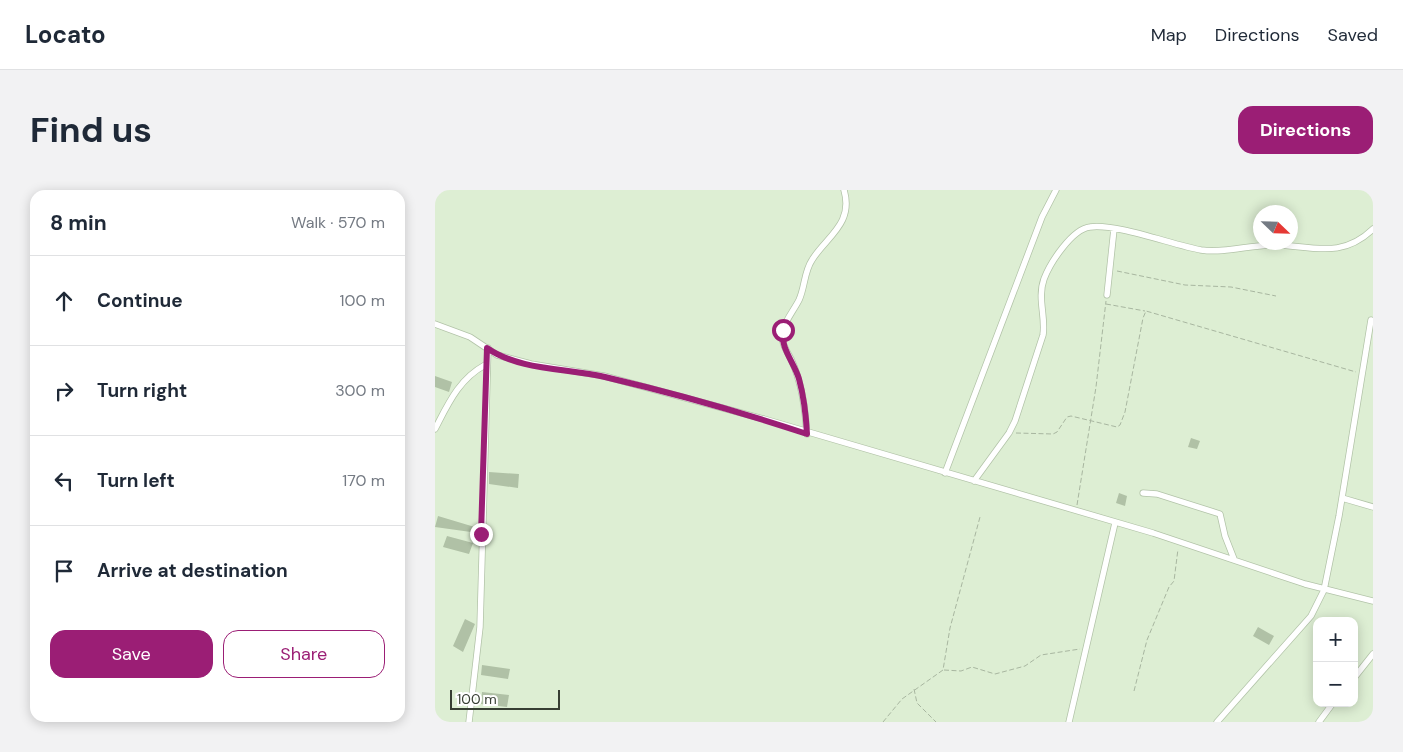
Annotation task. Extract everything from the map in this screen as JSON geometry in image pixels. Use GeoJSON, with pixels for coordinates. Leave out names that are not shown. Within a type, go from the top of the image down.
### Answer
{"type":"FeatureCollection","features":[{"type":"Feature","properties":{"kind":"street"},"geometry":{"type":"LineString","coordinates":[[807,434],[805,408],[798,376],[783,345],[782,336],[787,319],[799,299],[807,270],[818,252],[839,227],[845,210],[844,190]]}},
{"type":"Feature","properties":{"kind":"street"},"geometry":{"type":"LineString","coordinates":[[945,473],[1042,217],[1056,190]]}},
{"type":"Feature","properties":{"kind":"street"},"geometry":{"type":"LineString","coordinates":[[973,481],[1009,433],[1043,335],[1045,324],[1041,308],[1044,280],[1064,244],[1078,232],[1089,226],[1114,229],[1204,250],[1278,245],[1335,250],[1360,241],[1373,229]]}},
{"type":"Feature","properties":{"kind":"street"},"geometry":{"type":"LineString","coordinates":[[1107,295],[1114,229]]}},
{"type":"Feature","properties":{"kind":"street"},"geometry":{"type":"LineString","coordinates":[[1217,722],[1311,616],[1323,590],[1342,498],[1371,320]]}},
{"type":"Feature","properties":{"kind":"street"},"geometry":{"type":"LineString","coordinates":[[435,324],[470,337],[497,355],[531,364],[604,376],[764,420],[1179,541],[1323,590],[1373,601]]}},
{"type":"Feature","properties":{"kind":"street"},"geometry":{"type":"LineString","coordinates":[[469,722],[480,627],[485,365],[487,348]]}},
{"type":"Feature","properties":{"kind":"street"},"geometry":{"type":"LineString","coordinates":[[435,430],[453,394],[465,379],[485,365]]}},
{"type":"Feature","properties":{"kind":"street"},"geometry":{"type":"LineString","coordinates":[[1143,493],[1157,494],[1220,514],[1225,536],[1234,559]]}},
{"type":"Feature","properties":{"kind":"street"},"geometry":{"type":"LineString","coordinates":[[1342,498],[1373,507]]}},
{"type":"Feature","properties":{"kind":"street"},"geometry":{"type":"LineString","coordinates":[[1069,722],[1115,523]]}},
{"type":"Feature","properties":{"kind":"street"},"geometry":{"type":"LineString","coordinates":[[1358,673],[1373,654]]}},
{"type":"Feature","properties":{"kind":"street"},"geometry":{"type":"LineString","coordinates":[[1319,722],[1330,707]]}},
{"type":"Feature","properties":{"kind":"path"},"geometry":{"type":"LineString","coordinates":[[1109,270],[1185,285],[1231,287],[1275,296]]}},
{"type":"Feature","properties":{"kind":"path"},"geometry":{"type":"LineString","coordinates":[[1077,511],[1096,387],[1107,295]]}},
{"type":"Feature","properties":{"kind":"path"},"geometry":{"type":"LineString","coordinates":[[1106,304],[1146,311],[1361,373]]}},
{"type":"Feature","properties":{"kind":"path"},"geometry":{"type":"LineString","coordinates":[[1009,433],[1053,434],[1057,432],[1067,417],[1090,420],[1117,427],[1123,421],[1143,318],[1146,311]]}},
{"type":"Feature","properties":{"kind":"path"},"geometry":{"type":"LineString","coordinates":[[943,670],[951,628],[980,518]]}},
{"type":"Feature","properties":{"kind":"path"},"geometry":{"type":"LineString","coordinates":[[1134,691],[1147,640],[1169,587],[1174,581],[1179,541]]}},
{"type":"Feature","properties":{"kind":"path"},"geometry":{"type":"LineString","coordinates":[[883,722],[902,699],[943,670],[961,671],[972,667],[995,674],[1025,666],[1041,655],[1085,649]]}},
{"type":"Feature","properties":{"kind":"path"},"geometry":{"type":"LineString","coordinates":[[914,689],[917,703],[936,722]]}},
{"type":"Feature","properties":{"kind":"building"},"geometry":{"type":"Polygon","coordinates":[[[435,376],[452,382],[449,392],[435,387],[435,376]]]}},
{"type":"Feature","properties":{"kind":"building"},"geometry":{"type":"Polygon","coordinates":[[[1191,438],[1200,441],[1197,449],[1188,447],[1191,438]]]}},
{"type":"Feature","properties":{"kind":"building"},"geometry":{"type":"Polygon","coordinates":[[[489,472],[519,474],[518,488],[489,484],[489,472]]]}},
{"type":"Feature","properties":{"kind":"building"},"geometry":{"type":"Polygon","coordinates":[[[1119,493],[1127,496],[1125,506],[1116,503],[1119,493]]]}},
{"type":"Feature","properties":{"kind":"building"},"geometry":{"type":"Polygon","coordinates":[[[438,516],[478,528],[478,533],[435,527],[438,516]]]}},
{"type":"Feature","properties":{"kind":"building"},"geometry":{"type":"Polygon","coordinates":[[[447,536],[473,543],[469,554],[443,547],[447,536]]]}},
{"type":"Feature","properties":{"kind":"building"},"geometry":{"type":"Polygon","coordinates":[[[465,619],[475,624],[463,652],[453,646],[465,619]]]}},
{"type":"Feature","properties":{"kind":"building"},"geometry":{"type":"Polygon","coordinates":[[[1258,627],[1274,636],[1269,645],[1253,636],[1258,627]]]}},
{"type":"Feature","properties":{"kind":"building"},"geometry":{"type":"Polygon","coordinates":[[[482,665],[510,669],[508,679],[481,675],[482,665]]]}},
{"type":"Feature","properties":{"kind":"building"},"geometry":{"type":"Polygon","coordinates":[[[482,692],[509,695],[507,707],[481,704],[482,692]]]}},
{"type":"Feature","properties":{"kind":"route"},"geometry":{"type":"LineString","coordinates":[[481,534],[487,348],[497,355],[531,364],[604,376],[764,420],[807,434],[803,396],[798,376],[783,345],[783,330]]}}]}
